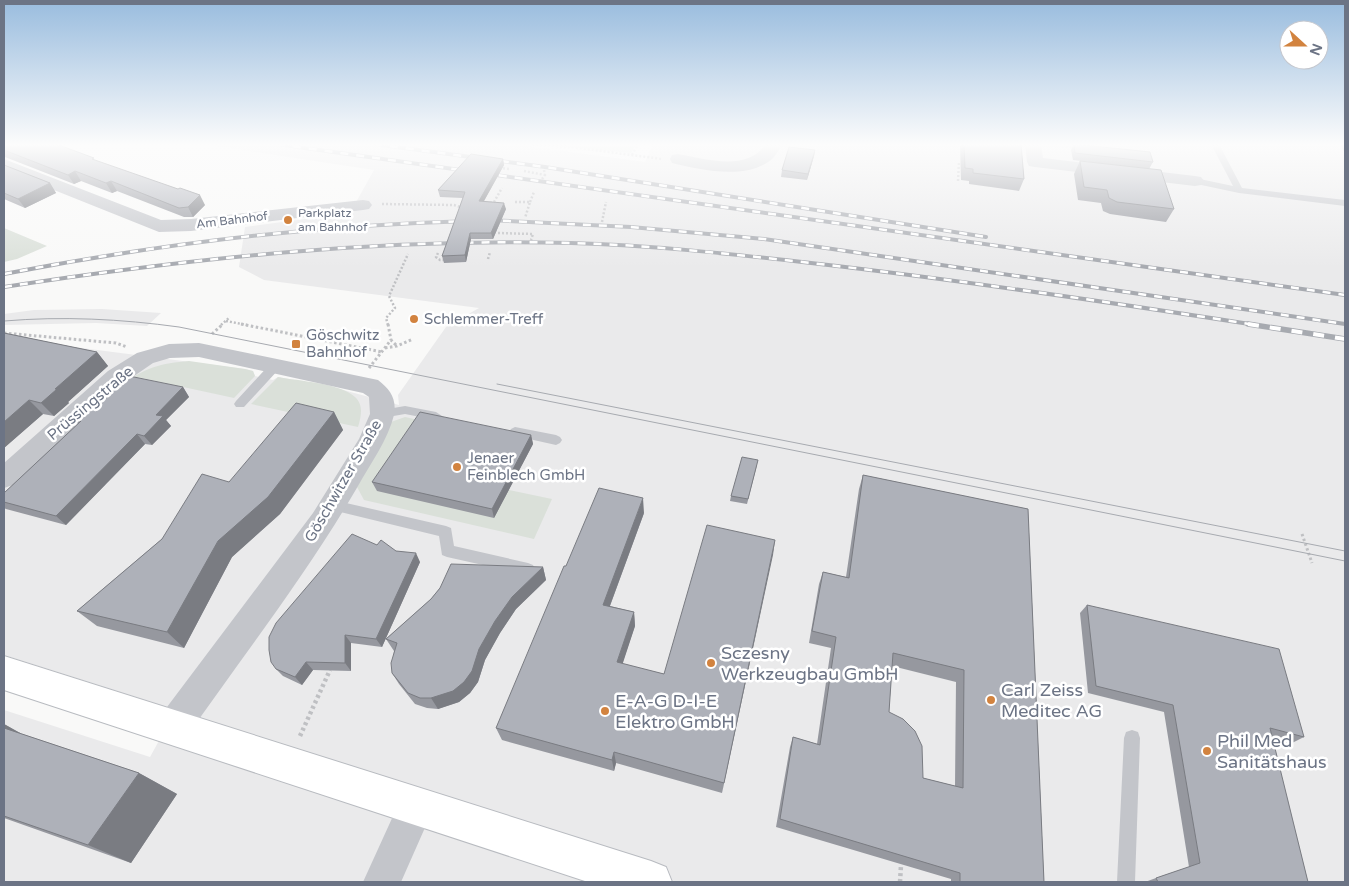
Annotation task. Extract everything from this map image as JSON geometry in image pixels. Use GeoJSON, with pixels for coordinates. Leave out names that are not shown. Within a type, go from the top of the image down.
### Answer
{"type":"FeatureCollection","features":[{"type":"Feature","properties":{"kind":"main road"},"geometry":{"type":"LineString","coordinates":[[4,673],[651,882]]}},
{"type":"Feature","properties":{"kind":"street","name":"Am Bahnhof"},"geometry":{"type":"LineString","coordinates":[[57,185],[159,226],[191,225],[363,205]]}},
{"type":"Feature","properties":{"kind":"street","name":"Prüssingstraße"},"geometry":{"type":"LineString","coordinates":[[4,478],[116,377],[145,358],[170,351],[196,350],[275,366]]}},
{"type":"Feature","properties":{"kind":"street","name":"Göschwitzer Straße"},"geometry":{"type":"LineString","coordinates":[[173,727],[323,521],[370,442],[382,414],[381,394],[370,386],[275,366]]}},
{"type":"Feature","properties":{"kind":"street"},"geometry":{"type":"LineString","coordinates":[[382,882],[417,805]]}},
{"type":"Feature","properties":{"kind":"lane"},"geometry":{"type":"LineString","coordinates":[[1216,185],[1239,190],[1345,203]]}},
{"type":"Feature","properties":{"kind":"lane"},"geometry":{"type":"LineString","coordinates":[[1237,185],[1239,190]]}},
{"type":"Feature","properties":{"kind":"lane"},"geometry":{"type":"LineString","coordinates":[[240,404],[275,366]]}},
{"type":"Feature","properties":{"kind":"lane"},"geometry":{"type":"LineString","coordinates":[[382,414],[405,410],[452,419]]}},
{"type":"Feature","properties":{"kind":"lane"},"geometry":{"type":"LineString","coordinates":[[499,429],[556,440]]}},
{"type":"Feature","properties":{"kind":"lane"},"geometry":{"type":"LineString","coordinates":[[332,506],[446,532],[446,551],[534,571]]}},
{"type":"Feature","properties":{"kind":"lane"},"geometry":{"type":"LineString","coordinates":[[1126,882],[1132,738]]}},
{"type":"Feature","properties":{"kind":"path"},"geometry":{"type":"LineString","coordinates":[[485,203],[494,202],[502,188]]}},
{"type":"Feature","properties":{"kind":"path"},"geometry":{"type":"LineString","coordinates":[[525,218],[534,192]]}},
{"type":"Feature","properties":{"kind":"path"},"geometry":{"type":"LineString","coordinates":[[515,202],[530,202]]}},
{"type":"Feature","properties":{"kind":"path"},"geometry":{"type":"LineString","coordinates":[[602,222],[606,202]]}},
{"type":"Feature","properties":{"kind":"path"},"geometry":{"type":"LineString","coordinates":[[363,205],[454,206],[471,210]]}},
{"type":"Feature","properties":{"kind":"path"},"geometry":{"type":"LineString","coordinates":[[498,233],[533,234],[531,240]]}},
{"type":"Feature","properties":{"kind":"path"},"geometry":{"type":"LineString","coordinates":[[488,259],[490,252]]}},
{"type":"Feature","properties":{"kind":"path"},"geometry":{"type":"LineString","coordinates":[[438,253],[436,257],[440,260],[449,260]]}},
{"type":"Feature","properties":{"kind":"path"},"geometry":{"type":"LineString","coordinates":[[369,368],[391,340],[391,333],[386,318],[394,308],[389,296],[408,254]]}},
{"type":"Feature","properties":{"kind":"path"},"geometry":{"type":"LineString","coordinates":[[210,336],[230,318]]}},
{"type":"Feature","properties":{"kind":"path"},"geometry":{"type":"LineString","coordinates":[[226,321],[382,352]]}},
{"type":"Feature","properties":{"kind":"path"},"geometry":{"type":"LineString","coordinates":[[4,333],[116,343]]}},
{"type":"Feature","properties":{"kind":"path"},"geometry":{"type":"LineString","coordinates":[[385,348],[397,346],[413,339]]}},
{"type":"Feature","properties":{"kind":"path"},"geometry":{"type":"LineString","coordinates":[[391,340],[397,346]]}},
{"type":"Feature","properties":{"kind":"path"},"geometry":{"type":"LineString","coordinates":[[1302,534],[1312,563]]}},
{"type":"Feature","properties":{"kind":"path"},"geometry":{"type":"LineString","coordinates":[[300,736],[330,670]]}},
{"type":"Feature","properties":{"kind":"path"},"geometry":{"type":"LineString","coordinates":[[900,882],[901,865]]}},
{"type":"Feature","properties":{"kind":"shaded area"},"geometry":{"type":"Polygon","coordinates":[[[365,185],[1345,185],[1345,882],[4,882],[4,710],[150,757],[176,710],[4,655],[4,338],[245,369],[253,371],[255,376],[273,380],[278,377],[332,387],[399,405],[398,395],[446,327],[479,308],[264,280],[239,267],[245,227],[350,213],[365,185]]]}},
{"type":"Feature","properties":{"kind":"shaded area"},"geometry":{"type":"Polygon","coordinates":[[[4,228],[47,246],[17,259],[4,262],[4,228]]]}},
{"type":"Feature","properties":{"kind":"shaded area"},"geometry":{"type":"Polygon","coordinates":[[[102,309],[161,313],[147,326],[96,323],[4,325],[4,314],[34,310],[102,309]]]}},
{"type":"Feature","properties":{"kind":"shaded area"},"geometry":{"type":"Polygon","coordinates":[[[189,361],[245,369],[253,371],[255,376],[234,398],[137,377],[122,386],[137,375],[153,368],[170,363],[189,361]]]}},
{"type":"Feature","properties":{"kind":"shaded area"},"geometry":{"type":"Polygon","coordinates":[[[278,377],[318,383],[348,392],[358,400],[361,407],[358,427],[251,404],[278,377]]]}},
{"type":"Feature","properties":{"kind":"shaded area"},"geometry":{"type":"Polygon","coordinates":[[[405,417],[423,421],[509,490],[552,499],[534,539],[364,500],[357,487],[391,422],[405,417]]]}},
{"type":"Feature","properties":{"kind":"building"},"geometry":{"type":"Polygon","coordinates":[[[4,185],[45,185],[18,199],[4,193],[4,185]]]}},
{"type":"Feature","properties":{"kind":"building"},"geometry":{"type":"Polygon","coordinates":[[[122,185],[168,185],[200,195],[188,207],[179,208],[122,185]]]}},
{"type":"Feature","properties":{"kind":"building"},"geometry":{"type":"Polygon","coordinates":[[[442,185],[488,185],[479,201],[504,203],[491,233],[470,233],[465,255],[442,256],[465,192],[438,190],[442,185]]]}},
{"type":"Feature","properties":{"kind":"building"},"geometry":{"type":"Polygon","coordinates":[[[1084,185],[1166,185],[1174,209],[1117,202],[1109,198],[1107,190],[1084,187],[1084,185]]]}},
{"type":"Feature","properties":{"kind":"building"},"geometry":{"type":"Polygon","coordinates":[[[4,333],[97,352],[41,403],[29,400],[4,422],[4,333]]]}},
{"type":"Feature","properties":{"kind":"building"},"geometry":{"type":"Polygon","coordinates":[[[129,376],[183,387],[156,415],[163,416],[144,436],[137,434],[56,516],[4,502],[4,493],[81,421],[75,420],[81,415],[75,413],[90,400],[101,403],[129,376]]]}},
{"type":"Feature","properties":{"kind":"building"},"geometry":{"type":"Polygon","coordinates":[[[296,403],[334,412],[268,497],[218,541],[167,632],[77,611],[162,539],[202,474],[229,482],[296,403]]]}},
{"type":"Feature","properties":{"kind":"building","name":"Jenaer Feinblech GmbH"},"geometry":{"type":"Polygon","coordinates":[[[420,412],[531,435],[492,509],[372,482],[420,412]]]}},
{"type":"Feature","properties":{"kind":"building"},"geometry":{"type":"Polygon","coordinates":[[[742,457],[758,460],[748,499],[731,496],[742,457]]]}},
{"type":"Feature","properties":{"kind":"building","name":"Carl Zeiss Meditec AG"},"geometry":{"type":"Polygon","coordinates":[[[863,475],[1028,509],[1044,882],[960,882],[960,873],[780,819],[793,737],[820,745],[836,637],[812,631],[823,572],[849,578],[863,475]],[[893,653],[889,712],[903,719],[915,731],[922,746],[923,778],[963,788],[964,670],[893,653]]]}},
{"type":"Feature","properties":{"kind":"building"},"geometry":{"type":"Polygon","coordinates":[[[599,488],[643,498],[603,605],[634,612],[617,662],[664,674],[707,525],[775,540],[724,783],[614,752],[612,760],[496,728],[599,488]]]}},
{"type":"Feature","properties":{"kind":"building"},"geometry":{"type":"Polygon","coordinates":[[[352,534],[377,545],[381,540],[396,551],[416,553],[376,639],[345,635],[345,663],[306,662],[295,677],[276,669],[271,662],[269,637],[276,623],[352,534]]]}},
{"type":"Feature","properties":{"kind":"building"},"geometry":{"type":"Polygon","coordinates":[[[451,564],[543,567],[512,597],[495,621],[479,649],[472,671],[464,682],[453,691],[431,698],[420,698],[408,693],[392,673],[391,663],[397,643],[386,639],[431,599],[440,588],[451,564]]]}},
{"type":"Feature","properties":{"kind":"building","name":"Phil Med Sanitätshaus"},"geometry":{"type":"Polygon","coordinates":[[[1087,605],[1279,649],[1304,737],[1270,728],[1308,882],[1158,882],[1156,878],[1200,863],[1173,705],[1096,686],[1087,605]]]}},
{"type":"Feature","properties":{"kind":"building"},"geometry":{"type":"Polygon","coordinates":[[[4,728],[139,773],[88,845],[4,816],[4,728]]]}},
{"type":"Feature","properties":{"kind":"tram line"},"geometry":{"type":"LineString","coordinates":[[4,321],[92,319],[179,327],[1345,561]]}},
{"type":"Feature","properties":{"kind":"tram line"},"geometry":{"type":"LineString","coordinates":[[497,384],[1345,551]]}},
{"type":"Feature","properties":{"kind":"railway"},"geometry":{"type":"LineString","coordinates":[[569,185],[1345,295]]}},
{"type":"Feature","properties":{"kind":"railway"},"geometry":{"type":"LineString","coordinates":[[661,185],[986,237]]}},
{"type":"Feature","properties":{"kind":"railway"},"geometry":{"type":"LineString","coordinates":[[487,220],[631,227],[764,239],[1345,324]]}},
{"type":"Feature","properties":{"kind":"railway"},"geometry":{"type":"LineString","coordinates":[[4,274],[62,263],[236,238],[353,227],[470,221]]}},
{"type":"Feature","properties":{"kind":"railway"},"geometry":{"type":"LineString","coordinates":[[4,287],[145,267],[287,252],[429,244],[571,243],[691,250],[867,270],[1034,292],[1256,325]]}},
{"type":"Feature","properties":{"kind":"railway"},"geometry":{"type":"LineString","coordinates":[[1248,324],[1345,339]]}},
{"type":"Feature","properties":{"kind":"place","name":"Parkplatz am Bahnhof"},"geometry":{"type":"Point","coordinates":[288,220]}},
{"type":"Feature","properties":{"kind":"place","name":"Schlemmer-Treff"},"geometry":{"type":"Point","coordinates":[414,319]}},
{"type":"Feature","properties":{"kind":"place","name":"Göschwitz Bahnhof"},"geometry":{"type":"Point","coordinates":[296,344]}},
{"type":"Feature","properties":{"kind":"place","name":"Jenaer Feinblech GmbH"},"geometry":{"type":"Point","coordinates":[457,467]}},
{"type":"Feature","properties":{"kind":"place","name":"Sczesny Werkzeugbau GmbH"},"geometry":{"type":"Point","coordinates":[711,663]}},
{"type":"Feature","properties":{"kind":"place","name":"Carl Zeiss Meditec AG"},"geometry":{"type":"Point","coordinates":[991,700]}},
{"type":"Feature","properties":{"kind":"place","name":"E-A-G D-I-E Elektro GmbH"},"geometry":{"type":"Point","coordinates":[605,711]}},
{"type":"Feature","properties":{"kind":"place","name":"Phil Med Sanitätshaus"},"geometry":{"type":"Point","coordinates":[1207,751]}}]}
